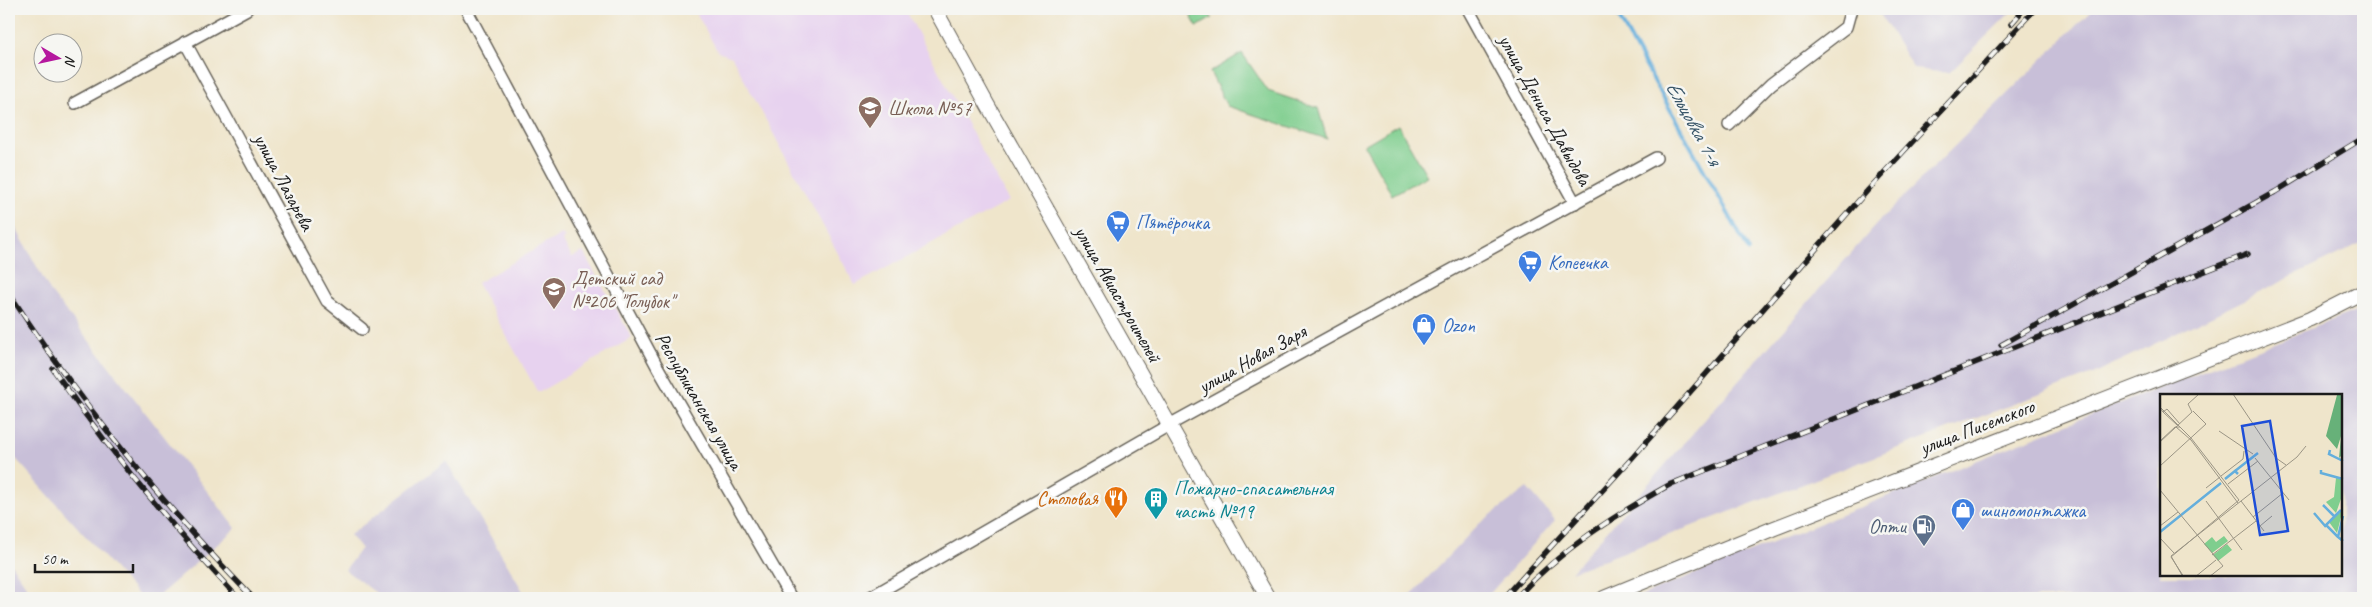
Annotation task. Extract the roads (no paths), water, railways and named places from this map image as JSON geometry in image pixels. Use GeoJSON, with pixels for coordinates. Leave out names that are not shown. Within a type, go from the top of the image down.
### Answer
{"type":"FeatureCollection","features":[{"type":"Feature","properties":{"kind":"street"},"geometry":{"type":"LineString","coordinates":[[75,103],[247,9]]}},
{"type":"Feature","properties":{"kind":"street","name":"Республиканская улица"},"geometry":{"type":"LineString","coordinates":[[466,9],[658,368],[791,598]]}},
{"type":"Feature","properties":{"kind":"street","name":"улица Авиастроителей"},"geometry":{"type":"LineString","coordinates":[[935,9],[1268,598]]}},
{"type":"Feature","properties":{"kind":"street","name":"улица Дениса Давыдова"},"geometry":{"type":"LineString","coordinates":[[1468,9],[1574,203]]}},
{"type":"Feature","properties":{"kind":"street"},"geometry":{"type":"LineString","coordinates":[[1729,126],[1771,84],[1846,27],[1851,9]]}},
{"type":"Feature","properties":{"kind":"street","name":"улица Лазарева"},"geometry":{"type":"LineString","coordinates":[[185,42],[327,301],[362,329]]}},
{"type":"Feature","properties":{"kind":"street","name":"улица Новая Заря"},"geometry":{"type":"LineString","coordinates":[[869,598],[1169,425],[1656,158]]}},
{"type":"Feature","properties":{"kind":"street","name":"улица Писемского"},"geometry":{"type":"LineString","coordinates":[[1604,598],[1772,528],[2310,319],[2363,292]]}},
{"type":"Feature","properties":{"kind":"waterway","name":"Ельцовка 1-я"},"geometry":{"type":"LineString","coordinates":[[1614,9],[1749,251]]}},
{"type":"Feature","properties":{"kind":"railway"},"geometry":{"type":"LineString","coordinates":[[2011,24],[2024,9]]}},
{"type":"Feature","properties":{"kind":"railway"},"geometry":{"type":"LineString","coordinates":[[1504,598],[1633,457],[1868,190],[2035,9]]}},
{"type":"Feature","properties":{"kind":"railway"},"geometry":{"type":"LineString","coordinates":[[2001,345],[2275,192],[2363,138]]}},
{"type":"Feature","properties":{"kind":"railway"},"geometry":{"type":"LineString","coordinates":[[1516,598],[1551,564],[1589,535],[1629,508],[1671,484],[2248,254]]}},
{"type":"Feature","properties":{"kind":"railway"},"geometry":{"type":"LineString","coordinates":[[9,293],[64,373],[124,451],[187,526],[253,598]]}},
{"type":"Feature","properties":{"kind":"railway"},"geometry":{"type":"LineString","coordinates":[[53,369],[141,487],[238,598]]}},
{"type":"Feature","properties":{"kind":"place","name":"Школа №57"},"geometry":{"type":"Point","coordinates":[870,129]}},
{"type":"Feature","properties":{"kind":"place","name":"Пятёрочка"},"geometry":{"type":"Point","coordinates":[1118,243]}},
{"type":"Feature","properties":{"kind":"place","name":"Копеечка"},"geometry":{"type":"Point","coordinates":[1530,283]}},
{"type":"Feature","properties":{"kind":"place","name":"Детский сад №206 \"Голубок\""},"geometry":{"type":"Point","coordinates":[554,310]}},
{"type":"Feature","properties":{"kind":"place","name":"Ozon"},"geometry":{"type":"Point","coordinates":[1424,346]}},
{"type":"Feature","properties":{"kind":"place","name":"Столовая"},"geometry":{"type":"Point","coordinates":[1116,519]}},
{"type":"Feature","properties":{"kind":"place","name":"Пожарно-спасательная часть №19"},"geometry":{"type":"Point","coordinates":[1156,520]}},
{"type":"Feature","properties":{"kind":"place","name":"шиномонтажка"},"geometry":{"type":"Point","coordinates":[1963,531]}},
{"type":"Feature","properties":{"kind":"place","name":"Опти"},"geometry":{"type":"Point","coordinates":[1924,547]}}]}
